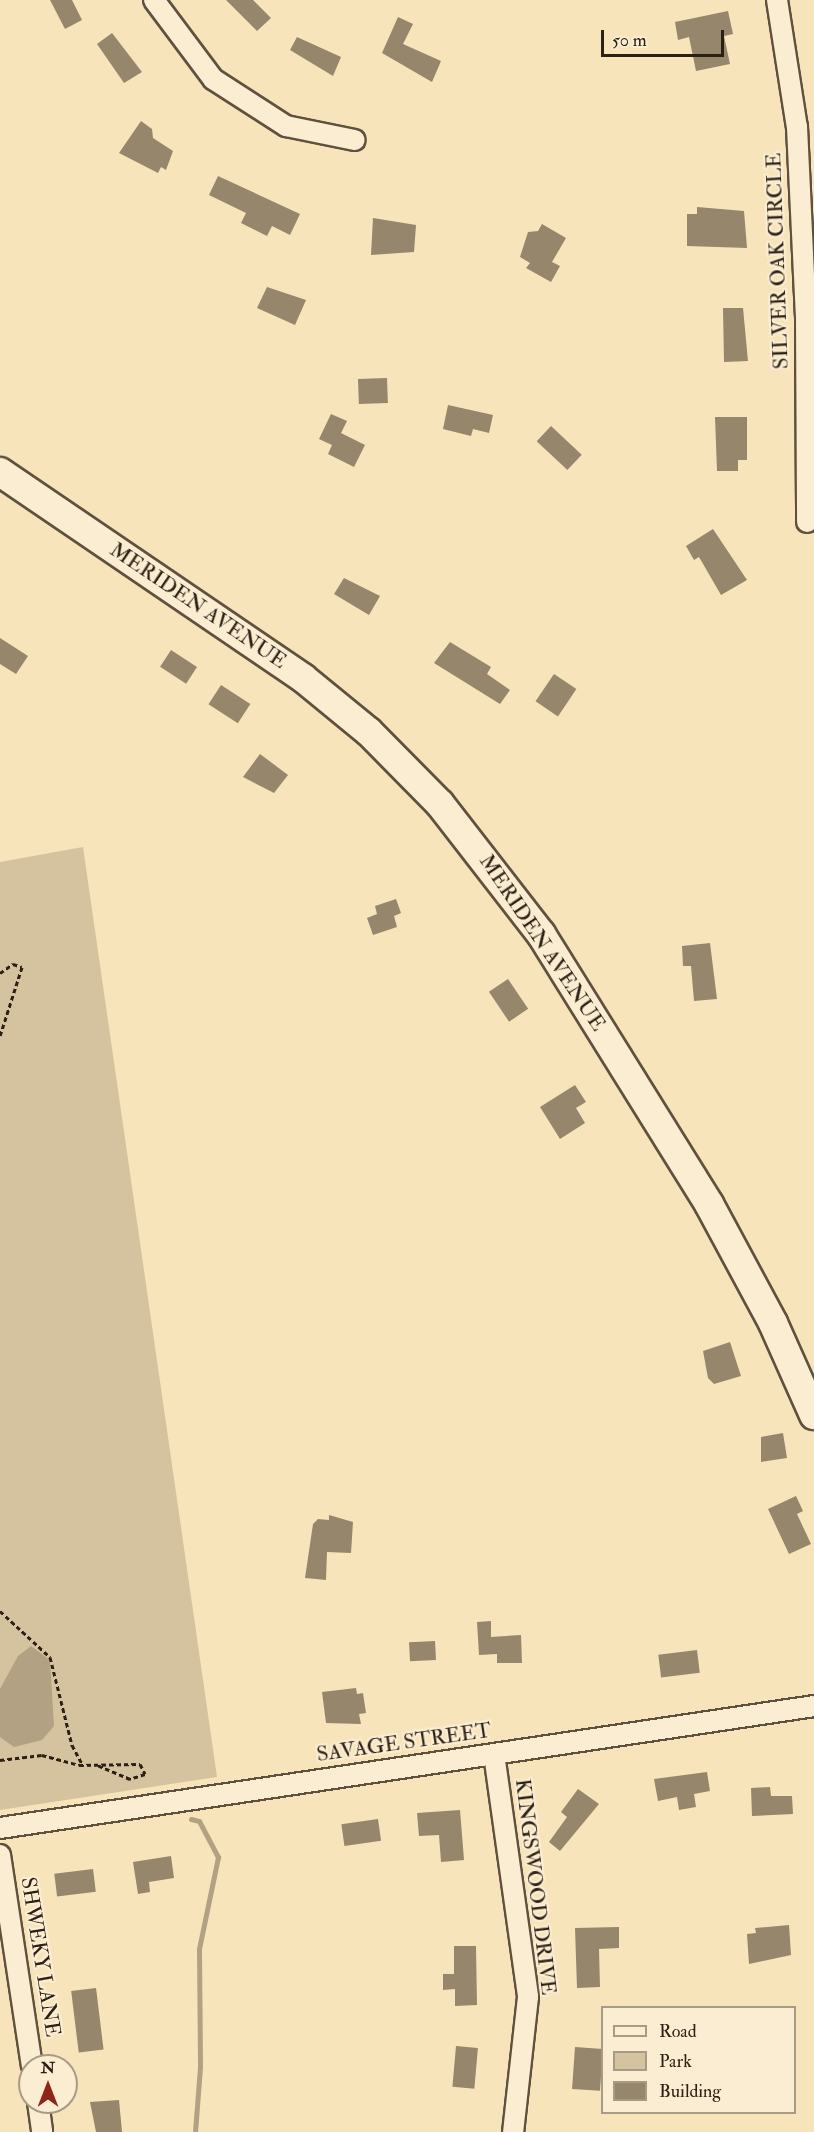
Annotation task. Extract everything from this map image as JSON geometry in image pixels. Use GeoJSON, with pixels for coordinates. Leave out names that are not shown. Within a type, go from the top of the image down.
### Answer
{"type":"FeatureCollection","features":[{"type":"Feature","properties":{"kind":"main road","name":"MERIDEN AVENUE"},"geometry":{"type":"LineString","coordinates":[[0,472],[303,678],[369,732],[440,804],[541,934],[698,1185],[774,1323],[814,1415]]}},
{"type":"Feature","properties":{"kind":"street"},"geometry":{"type":"LineString","coordinates":[[154,0],[213,79],[286,126],[355,140]]}},
{"type":"Feature","properties":{"kind":"street","name":"SILVER OAK CIRCLE"},"geometry":{"type":"LineString","coordinates":[[777,0],[797,126],[810,316],[807,522]]}},
{"type":"Feature","properties":{"kind":"street","name":"SAVAGE STREET"},"geometry":{"type":"LineString","coordinates":[[0,1828],[814,1706]]}},
{"type":"Feature","properties":{"kind":"street","name":"KINGSWOOD DRIVE"},"geometry":{"type":"LineString","coordinates":[[494,1754],[528,1996],[513,2132]]}},
{"type":"Feature","properties":{"kind":"street","name":"SHWEKY LANE"},"geometry":{"type":"LineString","coordinates":[[0,1855],[30,2054]]}},
{"type":"Feature","properties":{"kind":"street"},"geometry":{"type":"LineString","coordinates":[[40,2114],[42,2132]]}},
{"type":"Feature","properties":{"kind":"path"},"geometry":{"type":"LineString","coordinates":[[0,973],[13,964],[22,967],[0,1036]]}},
{"type":"Feature","properties":{"kind":"path"},"geometry":{"type":"LineString","coordinates":[[0,1611],[50,1657],[72,1745],[82,1765]]}},
{"type":"Feature","properties":{"kind":"path"},"geometry":{"type":"LineString","coordinates":[[0,1760],[42,1755],[82,1765],[140,1764],[146,1774],[130,1779],[97,1765]]}},
{"type":"Feature","properties":{"kind":"green space"},"geometry":{"type":"Polygon","coordinates":[[[83,847],[217,1777],[0,1810],[0,862],[83,847]]]}},
{"type":"Feature","properties":{"kind":"shaded area"},"geometry":{"type":"Polygon","coordinates":[[[31,1646],[50,1660],[54,1726],[42,1740],[14,1747],[0,1737],[0,1689],[18,1656],[31,1646]]]}},
{"type":"Feature","properties":{"kind":"building"},"geometry":{"type":"Polygon","coordinates":[[[50,0],[72,0],[82,20],[65,29],[50,0]]]}},
{"type":"Feature","properties":{"kind":"building"},"geometry":{"type":"Polygon","coordinates":[[[226,0],[253,0],[271,18],[257,31],[226,0]]]}},
{"type":"Feature","properties":{"kind":"building"},"geometry":{"type":"Polygon","coordinates":[[[728,11],[733,34],[724,36],[730,64],[696,71],[689,37],[678,40],[675,22],[728,11]]]}},
{"type":"Feature","properties":{"kind":"building"},"geometry":{"type":"Polygon","coordinates":[[[398,17],[413,24],[403,44],[441,61],[432,82],[382,53],[398,17]]]}},
{"type":"Feature","properties":{"kind":"building"},"geometry":{"type":"Polygon","coordinates":[[[112,33],[142,72],[124,83],[97,44],[112,33]]]}},
{"type":"Feature","properties":{"kind":"building"},"geometry":{"type":"Polygon","coordinates":[[[297,37],[341,57],[333,76],[290,50],[297,37]]]}},
{"type":"Feature","properties":{"kind":"building"},"geometry":{"type":"Polygon","coordinates":[[[141,121],[152,129],[153,138],[173,151],[166,170],[161,167],[158,173],[119,153],[141,121]]]}},
{"type":"Feature","properties":{"kind":"building"},"geometry":{"type":"Polygon","coordinates":[[[218,176],[300,214],[290,235],[272,226],[267,236],[241,223],[246,213],[209,195],[218,176]]]}},
{"type":"Feature","properties":{"kind":"building"},"geometry":{"type":"Polygon","coordinates":[[[697,207],[744,211],[747,248],[687,246],[687,214],[697,214],[697,207]]]}},
{"type":"Feature","properties":{"kind":"building"},"geometry":{"type":"Polygon","coordinates":[[[373,218],[416,225],[414,252],[371,255],[373,218]]]}},
{"type":"Feature","properties":{"kind":"building"},"geometry":{"type":"Polygon","coordinates":[[[542,224],[566,238],[552,262],[560,266],[551,282],[526,268],[530,263],[520,257],[528,232],[538,231],[542,224]]]}},
{"type":"Feature","properties":{"kind":"building"},"geometry":{"type":"Polygon","coordinates":[[[267,287],[306,300],[295,325],[257,308],[267,287]]]}},
{"type":"Feature","properties":{"kind":"building"},"geometry":{"type":"Polygon","coordinates":[[[723,308],[743,308],[748,361],[724,362],[723,308]]]}},
{"type":"Feature","properties":{"kind":"building"},"geometry":{"type":"Polygon","coordinates":[[[387,378],[388,403],[359,404],[358,379],[387,378]]]}},
{"type":"Feature","properties":{"kind":"building"},"geometry":{"type":"Polygon","coordinates":[[[448,405],[493,415],[489,433],[473,429],[471,436],[443,429],[448,405]]]}},
{"type":"Feature","properties":{"kind":"building"},"geometry":{"type":"Polygon","coordinates":[[[331,414],[347,421],[341,433],[365,445],[354,467],[328,454],[332,445],[319,439],[331,414]]]}},
{"type":"Feature","properties":{"kind":"building"},"geometry":{"type":"Polygon","coordinates":[[[715,417],[747,417],[747,460],[738,460],[738,471],[717,471],[715,417]]]}},
{"type":"Feature","properties":{"kind":"building"},"geometry":{"type":"Polygon","coordinates":[[[551,426],[582,455],[567,470],[537,441],[551,426]]]}},
{"type":"Feature","properties":{"kind":"building"},"geometry":{"type":"Polygon","coordinates":[[[713,529],[747,580],[721,595],[699,557],[694,560],[686,546],[713,529]]]}},
{"type":"Feature","properties":{"kind":"building"},"geometry":{"type":"Polygon","coordinates":[[[344,578],[380,596],[369,615],[334,594],[344,578]]]}},
{"type":"Feature","properties":{"kind":"building"},"geometry":{"type":"Polygon","coordinates":[[[0,638],[28,656],[16,674],[0,664],[0,638]]]}},
{"type":"Feature","properties":{"kind":"building"},"geometry":{"type":"Polygon","coordinates":[[[450,642],[491,667],[487,674],[510,690],[500,704],[434,663],[450,642]]]}},
{"type":"Feature","properties":{"kind":"building"},"geometry":{"type":"Polygon","coordinates":[[[171,650],[197,667],[186,684],[160,667],[171,650]]]}},
{"type":"Feature","properties":{"kind":"building"},"geometry":{"type":"Polygon","coordinates":[[[554,674],[576,689],[558,716],[536,701],[554,674]]]}},
{"type":"Feature","properties":{"kind":"building"},"geometry":{"type":"Polygon","coordinates":[[[221,685],[250,704],[238,723],[208,704],[221,685]]]}},
{"type":"Feature","properties":{"kind":"building"},"geometry":{"type":"Polygon","coordinates":[[[260,754],[288,775],[274,793],[243,777],[260,754]]]}},
{"type":"Feature","properties":{"kind":"building"},"geometry":{"type":"Polygon","coordinates":[[[396,899],[401,913],[394,916],[397,927],[373,935],[367,918],[377,914],[375,906],[396,899]]]}},
{"type":"Feature","properties":{"kind":"building"},"geometry":{"type":"Polygon","coordinates":[[[710,943],[717,999],[694,1001],[691,966],[683,966],[682,946],[710,943]]]}},
{"type":"Feature","properties":{"kind":"building"},"geometry":{"type":"Polygon","coordinates":[[[508,979],[528,1009],[509,1022],[489,992],[508,979]]]}},
{"type":"Feature","properties":{"kind":"building"},"geometry":{"type":"Polygon","coordinates":[[[575,1085],[586,1102],[576,1108],[585,1123],[560,1139],[540,1107],[575,1085]]]}},
{"type":"Feature","properties":{"kind":"building"},"geometry":{"type":"Polygon","coordinates":[[[730,1342],[741,1376],[714,1384],[708,1378],[703,1351],[730,1342]]]}},
{"type":"Feature","properties":{"kind":"building"},"geometry":{"type":"Polygon","coordinates":[[[783,1433],[787,1458],[761,1462],[761,1437],[783,1433]]]}},
{"type":"Feature","properties":{"kind":"building"},"geometry":{"type":"Polygon","coordinates":[[[796,1496],[803,1511],[797,1514],[811,1544],[789,1554],[768,1509],[796,1496]]]}},
{"type":"Feature","properties":{"kind":"building"},"geometry":{"type":"Polygon","coordinates":[[[329,1515],[353,1522],[351,1553],[327,1552],[326,1580],[305,1578],[313,1524],[318,1519],[329,1520],[329,1515]]]}},
{"type":"Feature","properties":{"kind":"building"},"geometry":{"type":"Polygon","coordinates":[[[491,1621],[491,1637],[521,1635],[522,1663],[497,1663],[497,1654],[479,1655],[477,1622],[491,1621]]]}},
{"type":"Feature","properties":{"kind":"building"},"geometry":{"type":"Polygon","coordinates":[[[435,1641],[436,1660],[410,1661],[409,1642],[435,1641]]]}},
{"type":"Feature","properties":{"kind":"building"},"geometry":{"type":"Polygon","coordinates":[[[697,1650],[700,1673],[661,1678],[658,1655],[697,1650]]]}},
{"type":"Feature","properties":{"kind":"building"},"geometry":{"type":"Polygon","coordinates":[[[356,1688],[357,1694],[363,1693],[366,1713],[359,1714],[361,1724],[326,1723],[322,1692],[356,1688]]]}},
{"type":"Feature","properties":{"kind":"building"},"geometry":{"type":"Polygon","coordinates":[[[707,1772],[710,1791],[694,1794],[696,1807],[679,1810],[677,1797],[658,1801],[654,1779],[707,1772]]]}},
{"type":"Feature","properties":{"kind":"building"},"geometry":{"type":"Polygon","coordinates":[[[770,1787],[771,1796],[792,1796],[793,1814],[752,1816],[751,1788],[770,1787]]]}},
{"type":"Feature","properties":{"kind":"building"},"geometry":{"type":"Polygon","coordinates":[[[578,1789],[599,1804],[560,1851],[549,1842],[567,1817],[561,1812],[578,1789]]]}},
{"type":"Feature","properties":{"kind":"building"},"geometry":{"type":"Polygon","coordinates":[[[460,1810],[464,1860],[441,1862],[439,1835],[419,1836],[417,1813],[460,1810]]]}},
{"type":"Feature","properties":{"kind":"building"},"geometry":{"type":"Polygon","coordinates":[[[378,1819],[381,1841],[344,1846],[341,1824],[378,1819]]]}},
{"type":"Feature","properties":{"kind":"building"},"geometry":{"type":"Polygon","coordinates":[[[171,1856],[174,1878],[149,1882],[150,1892],[138,1894],[133,1862],[171,1856]]]}},
{"type":"Feature","properties":{"kind":"building"},"geometry":{"type":"Polygon","coordinates":[[[93,1869],[96,1892],[57,1897],[54,1874],[93,1869]]]}},
{"type":"Feature","properties":{"kind":"building"},"geometry":{"type":"Polygon","coordinates":[[[789,1925],[791,1955],[749,1964],[747,1934],[756,1933],[755,1928],[789,1925]]]}},
{"type":"Feature","properties":{"kind":"building"},"geometry":{"type":"Polygon","coordinates":[[[619,1927],[619,1948],[599,1949],[600,1987],[577,1988],[575,1928],[619,1927]]]}},
{"type":"Feature","properties":{"kind":"building"},"geometry":{"type":"Polygon","coordinates":[[[454,1946],[476,1946],[477,2005],[455,2006],[455,1989],[443,1990],[443,1974],[454,1974],[454,1946]]]}},
{"type":"Feature","properties":{"kind":"building"},"geometry":{"type":"Polygon","coordinates":[[[96,1988],[104,2050],[79,2053],[71,1991],[96,1988]]]}},
{"type":"Feature","properties":{"kind":"building"},"geometry":{"type":"Polygon","coordinates":[[[456,2046],[478,2048],[474,2089],[452,2087],[456,2046]]]}},
{"type":"Feature","properties":{"kind":"building"},"geometry":{"type":"Polygon","coordinates":[[[575,2047],[601,2049],[600,2091],[572,2089],[575,2047]]]}},
{"type":"Feature","properties":{"kind":"building"},"geometry":{"type":"Polygon","coordinates":[[[119,2100],[122,2132],[96,2132],[90,2102],[119,2100]]]}},
{"type":"Feature","properties":{"kind":"waterway"},"geometry":{"type":"LineString","coordinates":[[191,1819],[199,1821],[218,1857],[199,1949],[200,2067],[195,2132]]}}]}
